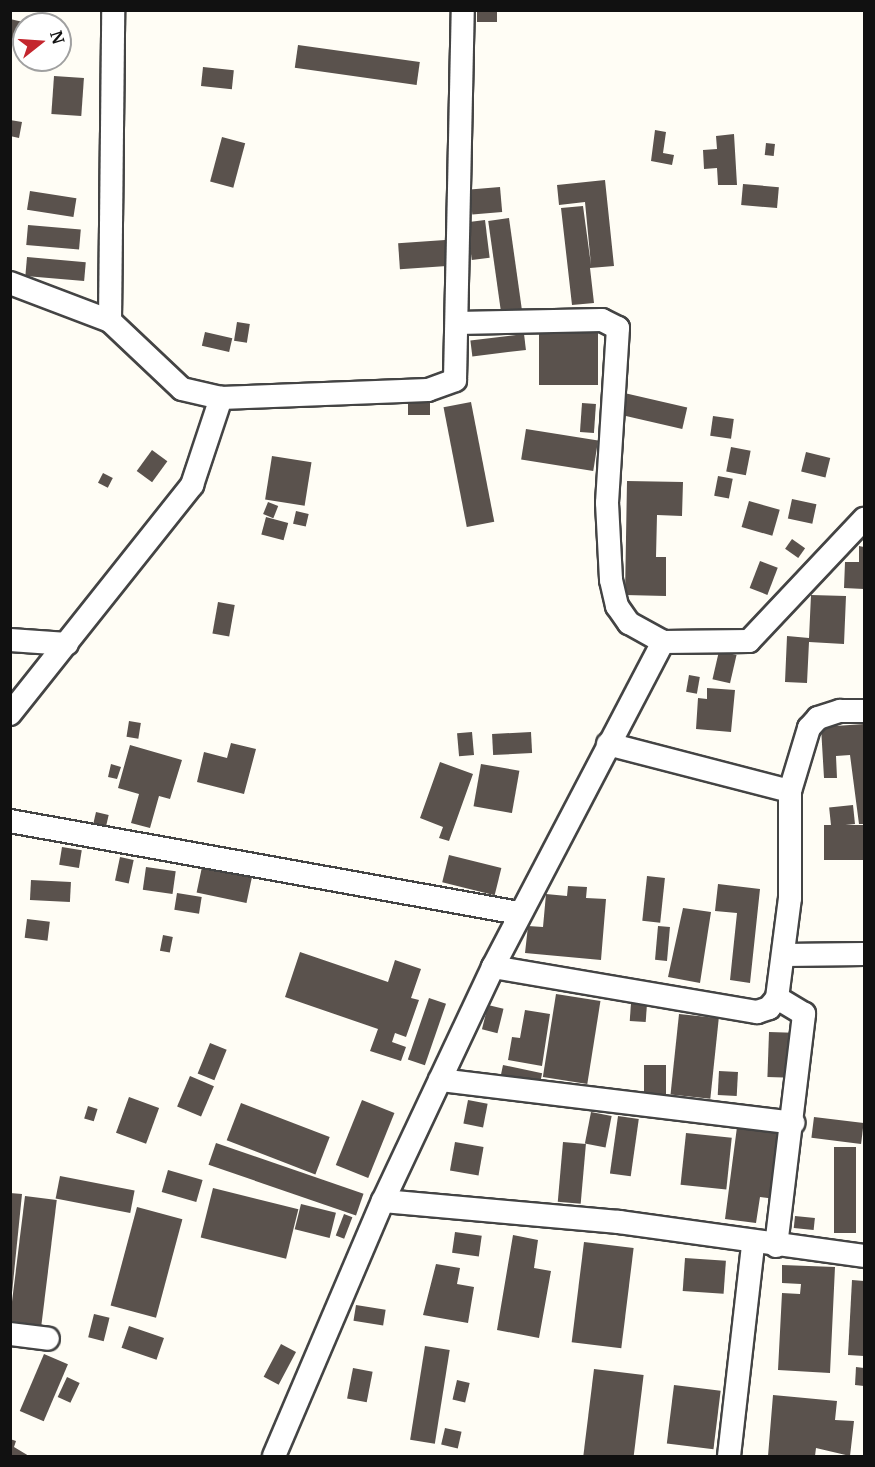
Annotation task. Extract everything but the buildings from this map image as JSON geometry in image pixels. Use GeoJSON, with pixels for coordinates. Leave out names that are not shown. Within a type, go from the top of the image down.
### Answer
{"type":"FeatureCollection","features":[{"type":"Feature","properties":{"kind":"street"},"geometry":{"type":"LineString","coordinates":[[110,321],[113,10]]}},
{"type":"Feature","properties":{"kind":"street"},"geometry":{"type":"LineString","coordinates":[[10,283],[110,321],[183,389],[221,398],[428,390],[454,380],[463,10]]}},
{"type":"Feature","properties":{"kind":"street"},"geometry":{"type":"LineString","coordinates":[[457,323],[602,320],[618,328],[608,492],[611,580],[617,606],[629,623],[663,642],[748,641],[864,519]]}},
{"type":"Feature","properties":{"kind":"street"},"geometry":{"type":"LineString","coordinates":[[10,714],[192,485],[221,398]]}},
{"type":"Feature","properties":{"kind":"street"},"geometry":{"type":"LineString","coordinates":[[10,640],[67,644]]}},
{"type":"Feature","properties":{"kind":"street"},"geometry":{"type":"LineString","coordinates":[[274,1456],[383,1201],[493,967],[519,913],[663,642]]}},
{"type":"Feature","properties":{"kind":"street"},"geometry":{"type":"LineString","coordinates":[[493,967],[757,1012],[777,998],[783,955],[790,790],[809,728],[818,718],[864,711]]}},
{"type":"Feature","properties":{"kind":"street"},"geometry":{"type":"LineString","coordinates":[[608,744],[790,790]]}},
{"type":"Feature","properties":{"kind":"street"},"geometry":{"type":"LineString","coordinates":[[10,821],[519,913]]}},
{"type":"Feature","properties":{"kind":"street"},"geometry":{"type":"LineString","coordinates":[[783,955],[864,954]]}},
{"type":"Feature","properties":{"kind":"street"},"geometry":{"type":"LineString","coordinates":[[776,1246],[793,1123],[804,1014],[777,998]]}},
{"type":"Feature","properties":{"kind":"street"},"geometry":{"type":"LineString","coordinates":[[440,1080],[793,1123]]}},
{"type":"Feature","properties":{"kind":"street"},"geometry":{"type":"LineString","coordinates":[[383,1201],[619,1222],[753,1244],[864,1256]]}},
{"type":"Feature","properties":{"kind":"street"},"geometry":{"type":"LineString","coordinates":[[729,1456],[753,1244]]}},
{"type":"Feature","properties":{"kind":"street"},"geometry":{"type":"LineString","coordinates":[[10,1334],[48,1339]]}}]}
